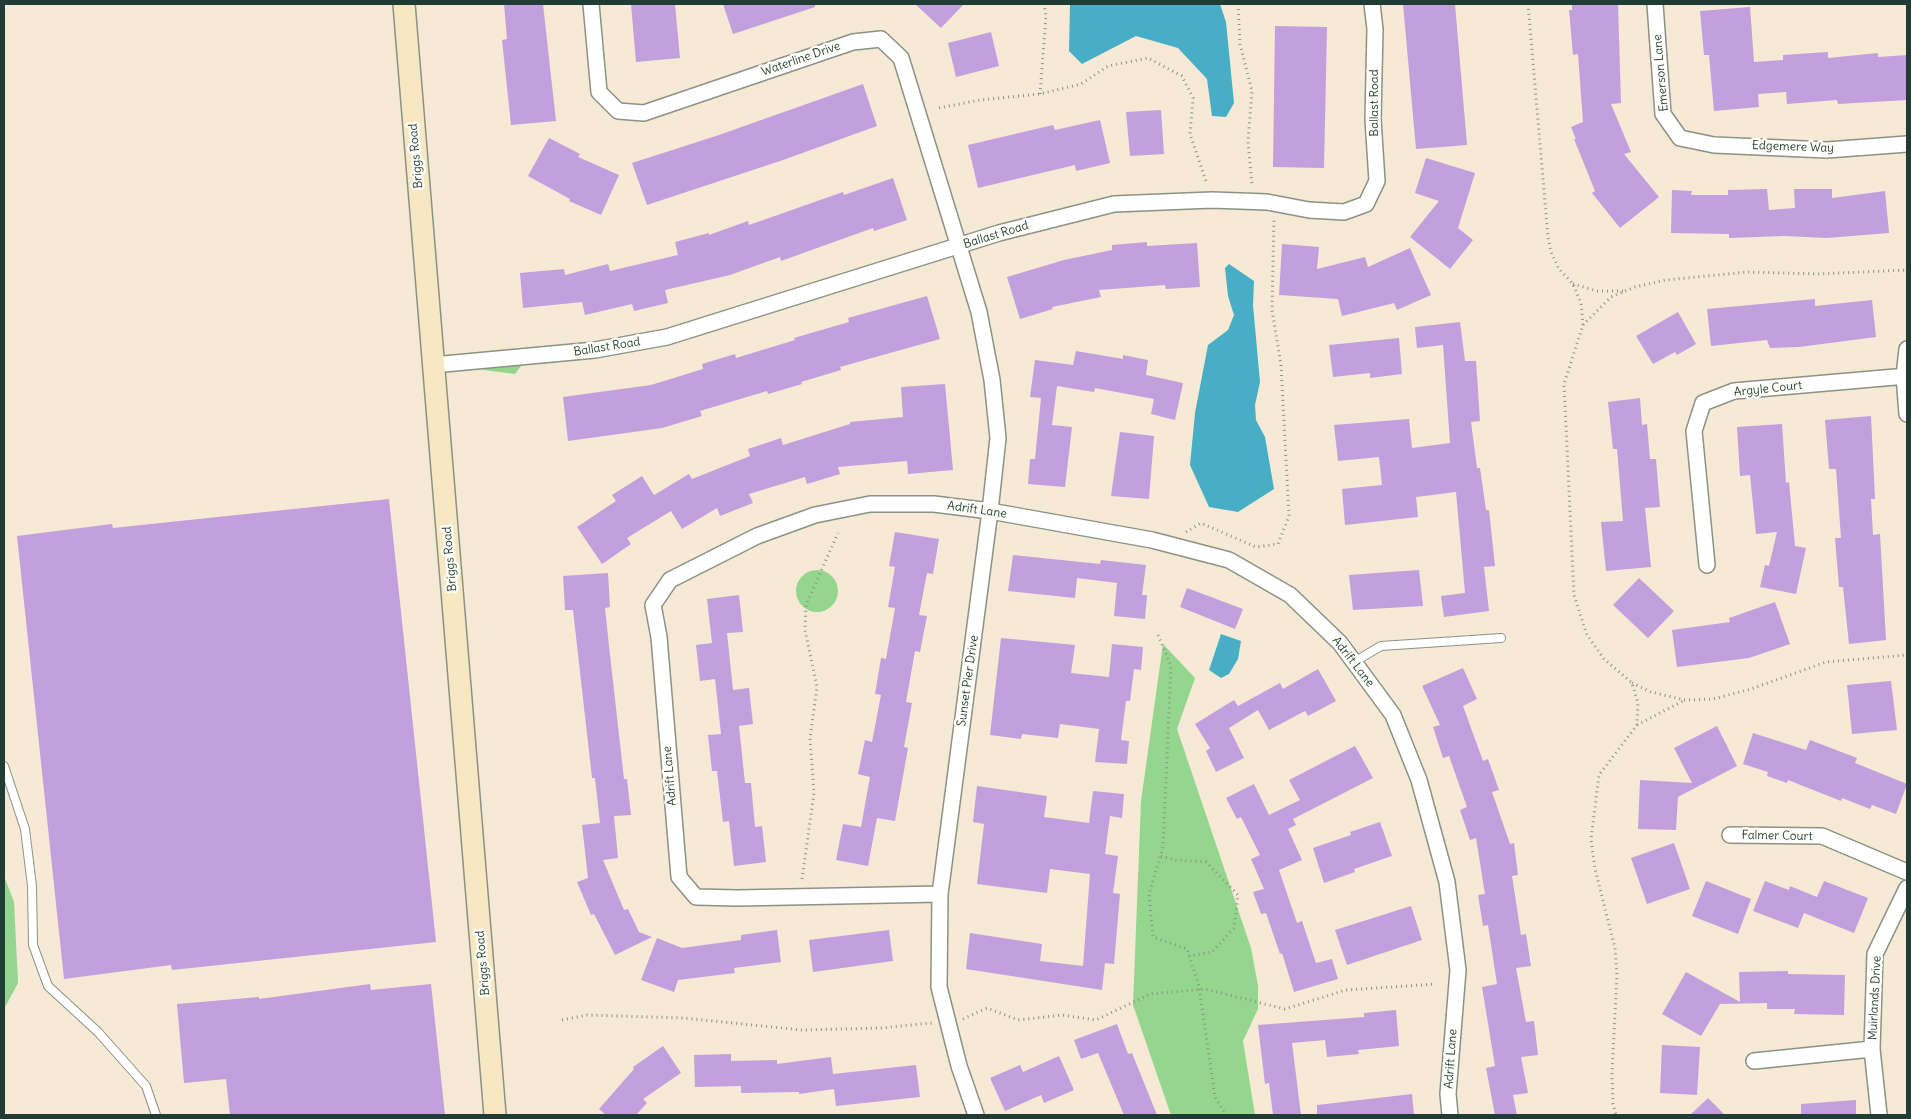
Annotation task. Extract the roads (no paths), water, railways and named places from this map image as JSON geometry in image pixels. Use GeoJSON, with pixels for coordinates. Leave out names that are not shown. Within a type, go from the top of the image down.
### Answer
{"type":"FeatureCollection","features":[{"type":"Feature","properties":{"kind":"main road","name":"Briggs Road"},"geometry":{"type":"LineString","coordinates":[[404,4],[496,1115]]}},
{"type":"Feature","properties":{"kind":"street","name":"Waterline Drive"},"geometry":{"type":"LineString","coordinates":[[591,4],[599,92],[618,110],[644,113],[852,42],[880,39],[901,58],[958,246]]}},
{"type":"Feature","properties":{"kind":"street","name":"Ballast Road"},"geometry":{"type":"LineString","coordinates":[[433,364],[596,350],[667,337],[958,246],[1046,220],[1114,204],[1212,200],[1268,202],[1309,210],[1344,212],[1366,204],[1377,181],[1374,119],[1375,29],[1372,4]]}},
{"type":"Feature","properties":{"kind":"street","name":"Emerson Lane"},"geometry":{"type":"LineString","coordinates":[[1655,4],[1663,114],[1680,138]]}},
{"type":"Feature","properties":{"kind":"street","name":"Edgemere Way"},"geometry":{"type":"LineString","coordinates":[[1680,138],[1714,145],[1827,150],[1907,144]]}},
{"type":"Feature","properties":{"kind":"street","name":"Sunset Pier Drive"},"geometry":{"type":"LineString","coordinates":[[958,246],[979,312],[992,380],[998,438],[940,894],[939,987],[959,1066],[976,1115]]}},
{"type":"Feature","properties":{"kind":"street"},"geometry":{"type":"LineString","coordinates":[[1907,349],[1907,414]]}},
{"type":"Feature","properties":{"kind":"street","name":"Argyle Court"},"geometry":{"type":"LineString","coordinates":[[1707,565],[1694,431],[1703,403],[1734,391],[1906,376]]}},
{"type":"Feature","properties":{"kind":"street","name":"Adrift Lane"},"geometry":{"type":"LineString","coordinates":[[940,894],[738,898],[696,896],[679,877],[659,637],[652,605],[670,580],[694,566],[757,536],[815,515],[870,504],[934,504],[990,511],[1152,540],[1229,560],[1290,595],[1340,643],[1393,715],[1419,780],[1447,882],[1458,970],[1448,1094],[1450,1115]]}},
{"type":"Feature","properties":{"kind":"street","name":"Falmer Court"},"geometry":{"type":"LineString","coordinates":[[1730,835],[1822,836],[1907,872]]}},
{"type":"Feature","properties":{"kind":"street","name":"Muirlands Drive"},"geometry":{"type":"LineString","coordinates":[[1878,1115],[1872,1049],[1875,954],[1907,888]]}},
{"type":"Feature","properties":{"kind":"street"},"geometry":{"type":"LineString","coordinates":[[1754,1061],[1872,1049]]}},
{"type":"Feature","properties":{"kind":"lane"},"geometry":{"type":"LineString","coordinates":[[1354,662],[1381,646],[1501,638]]}},
{"type":"Feature","properties":{"kind":"lane"},"geometry":{"type":"LineString","coordinates":[[4,766],[25,829],[32,886],[33,945],[48,986],[98,1032],[146,1086],[156,1115]]}},
{"type":"Feature","properties":{"kind":"water"},"geometry":{"type":"Polygon","coordinates":[[[1070,4],[1220,4],[1226,22],[1234,103],[1226,117],[1212,116],[1207,79],[1178,48],[1136,36],[1082,64],[1069,51],[1070,4]]]}},
{"type":"Feature","properties":{"kind":"water"},"geometry":{"type":"Polygon","coordinates":[[[1229,264],[1254,281],[1253,305],[1260,382],[1255,405],[1256,420],[1265,437],[1274,489],[1238,512],[1209,507],[1190,465],[1195,413],[1208,345],[1228,330],[1234,315],[1228,296],[1225,268],[1229,264]]]}},
{"type":"Feature","properties":{"kind":"water"},"geometry":{"type":"Polygon","coordinates":[[[1221,634],[1241,641],[1238,659],[1229,674],[1221,678],[1209,670],[1221,634]]]}}]}
